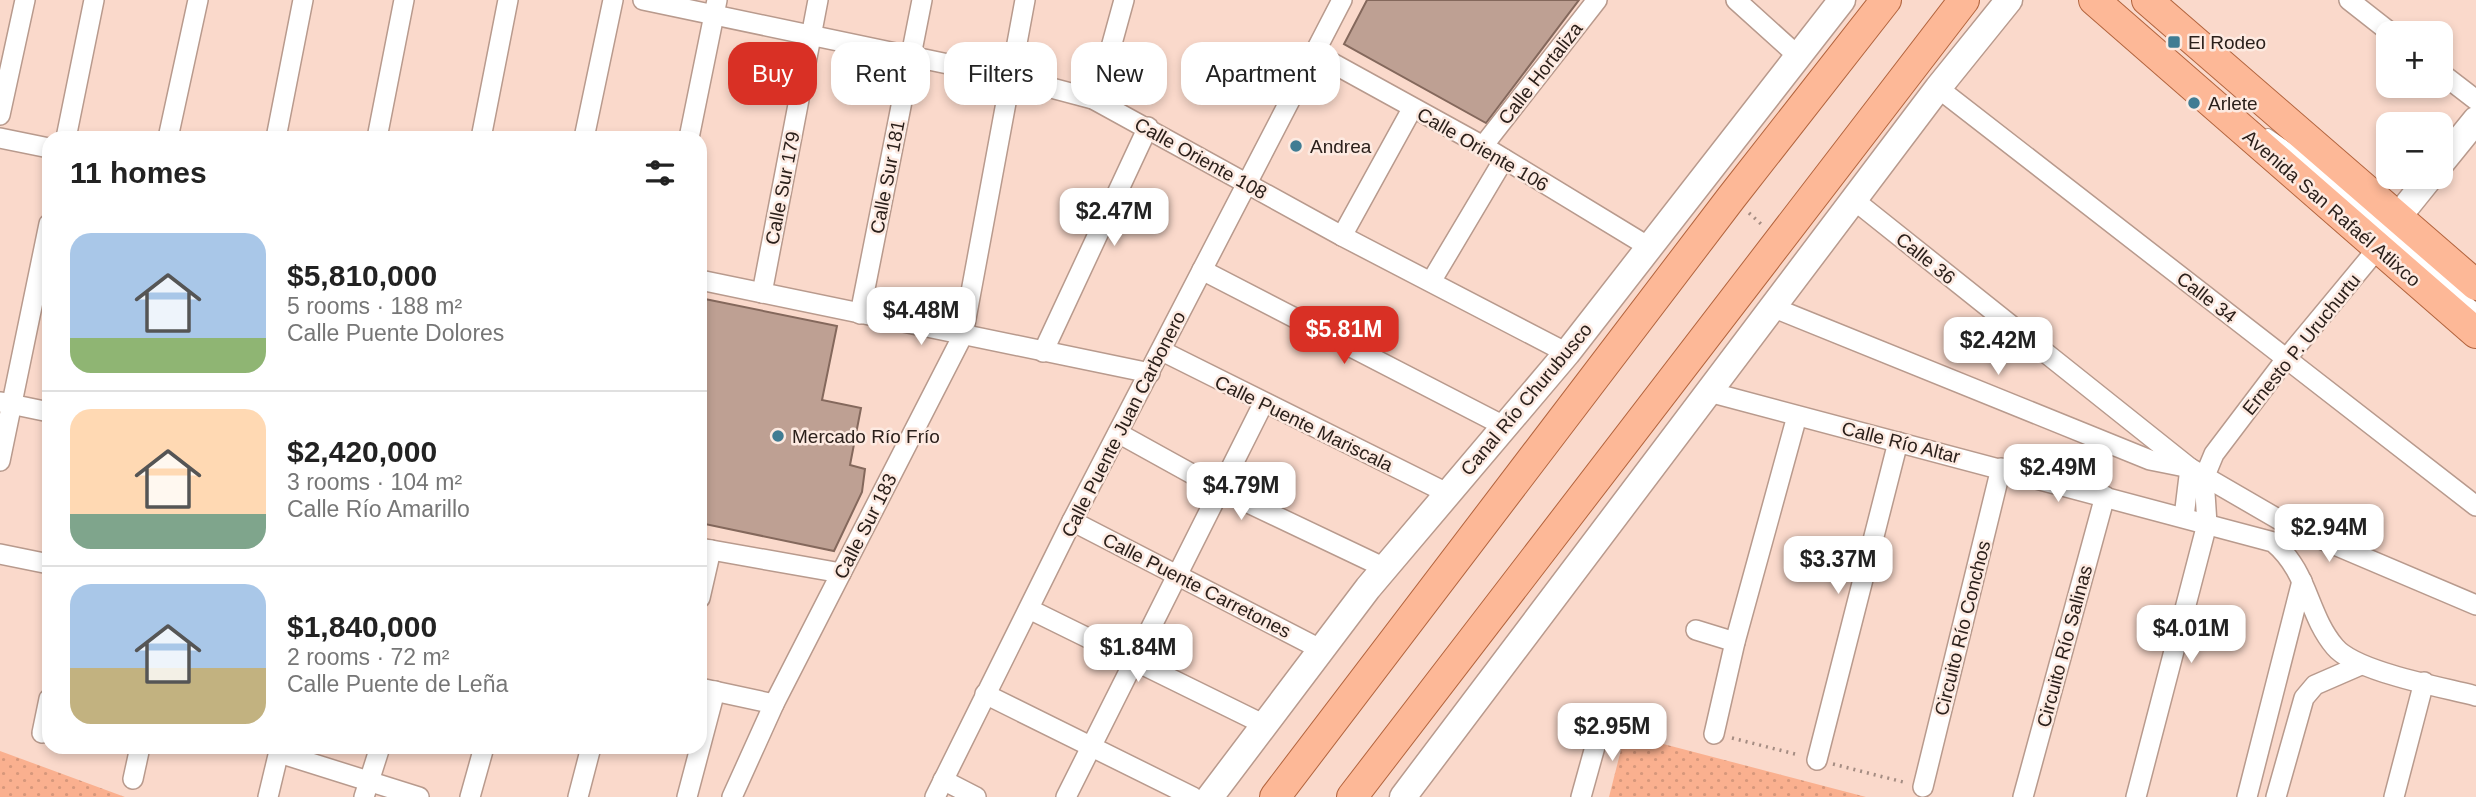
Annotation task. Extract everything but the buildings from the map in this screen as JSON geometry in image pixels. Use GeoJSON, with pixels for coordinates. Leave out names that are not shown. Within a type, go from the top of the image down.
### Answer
{"type":"FeatureCollection","features":[{"type":"Feature","properties":{"kind":"main road","name":"Canal Río Churubusco"},"geometry":{"type":"LineString","coordinates":[[1275,797],[1731,198],[1886,0]]}},
{"type":"Feature","properties":{"kind":"main road"},"geometry":{"type":"LineString","coordinates":[[1352,797],[1964,0]]}},
{"type":"Feature","properties":{"kind":"main road","name":"Avenida San Rafaél Atlixco"},"geometry":{"type":"LineString","coordinates":[[2094,0],[2388,233],[2476,285]]}},
{"type":"Feature","properties":{"kind":"main road","name":"Avenida San Rafaél Atlixco"},"geometry":{"type":"LineString","coordinates":[[2147,0],[2388,233],[2476,333]]}},
{"type":"Feature","properties":{"kind":"street"},"geometry":{"type":"LineString","coordinates":[[0,115],[24,0]]}},
{"type":"Feature","properties":{"kind":"street"},"geometry":{"type":"LineString","coordinates":[[67,131],[94,0]]}},
{"type":"Feature","properties":{"kind":"street"},"geometry":{"type":"LineString","coordinates":[[170,131],[198,0]]}},
{"type":"Feature","properties":{"kind":"street"},"geometry":{"type":"LineString","coordinates":[[277,131],[303,0]]}},
{"type":"Feature","properties":{"kind":"street"},"geometry":{"type":"LineString","coordinates":[[378,131],[404,0]]}},
{"type":"Feature","properties":{"kind":"street"},"geometry":{"type":"LineString","coordinates":[[482,131],[508,0]]}},
{"type":"Feature","properties":{"kind":"street"},"geometry":{"type":"LineString","coordinates":[[585,131],[613,0]]}},
{"type":"Feature","properties":{"kind":"street","name":"Calle Oriente 108"},"geometry":{"type":"LineString","coordinates":[[643,0],[715,8],[844,42]]}},
{"type":"Feature","properties":{"kind":"street","name":"Calle Sur 179"},"geometry":{"type":"LineString","coordinates":[[762,293],[818,0]]}},
{"type":"Feature","properties":{"kind":"street","name":"Calle Sur 181"},"geometry":{"type":"LineString","coordinates":[[914,42],[922,0]]}},
{"type":"Feature","properties":{"kind":"street","name":"Calle Sur 183"},"geometry":{"type":"LineString","coordinates":[[1017,42],[1025,0]]}},
{"type":"Feature","properties":{"kind":"street"},"geometry":{"type":"LineString","coordinates":[[1112,42],[1124,0]]}},
{"type":"Feature","properties":{"kind":"street","name":"Calle Puente Juan Carbonero"},"geometry":{"type":"LineString","coordinates":[[1322,42],[1342,0]]}},
{"type":"Feature","properties":{"kind":"street","name":"Calle Hortaliza"},"geometry":{"type":"LineString","coordinates":[[1482,146],[1597,0]]}},
{"type":"Feature","properties":{"kind":"street"},"geometry":{"type":"LineString","coordinates":[[1736,0],[1798,56]]}},
{"type":"Feature","properties":{"kind":"street","name":"Canal Río Churubusco"},"geometry":{"type":"LineString","coordinates":[[1210,797],[1385,568],[1567,353],[1842,0]]}},
{"type":"Feature","properties":{"kind":"street"},"geometry":{"type":"LineString","coordinates":[[1403,797],[1938,88],[2008,0]]}},
{"type":"Feature","properties":{"kind":"street"},"geometry":{"type":"LineString","coordinates":[[2349,0],[2376,21]]}},
{"type":"Feature","properties":{"kind":"street"},"geometry":{"type":"LineString","coordinates":[[690,131],[715,8]]}},
{"type":"Feature","properties":{"kind":"street","name":"Calle Oriente 106"},"geometry":{"type":"LineString","coordinates":[[1340,68],[1482,146],[1649,247]]}},
{"type":"Feature","properties":{"kind":"street"},"geometry":{"type":"LineString","coordinates":[[2453,82],[2476,100]]}},
{"type":"Feature","properties":{"kind":"street","name":"Calle 34"},"geometry":{"type":"LineString","coordinates":[[1938,88],[2476,506]]}},
{"type":"Feature","properties":{"kind":"street","name":"Calle Sur 181"},"geometry":{"type":"LineString","coordinates":[[860,314],[901,105]]}},
{"type":"Feature","properties":{"kind":"street","name":"Calle Sur 183"},"geometry":{"type":"LineString","coordinates":[[732,797],[774,704],[963,335],[1005,105]]}},
{"type":"Feature","properties":{"kind":"street","name":"Calle Oriente 108"},"geometry":{"type":"LineString","coordinates":[[1105,105],[1342,236],[1432,280],[1567,353]]}},
{"type":"Feature","properties":{"kind":"street","name":"Calle Puente Juan Carbonero"},"geometry":{"type":"LineString","coordinates":[[939,788],[1072,521],[1289,105]]}},
{"type":"Feature","properties":{"kind":"street"},"geometry":{"type":"LineString","coordinates":[[1342,236],[1412,109]]}},
{"type":"Feature","properties":{"kind":"street"},"geometry":{"type":"LineString","coordinates":[[2453,148],[2476,120]]}},
{"type":"Feature","properties":{"kind":"street"},"geometry":{"type":"LineString","coordinates":[[1044,352],[1148,127]]}},
{"type":"Feature","properties":{"kind":"street"},"geometry":{"type":"LineString","coordinates":[[0,138],[42,147]]}},
{"type":"Feature","properties":{"kind":"street"},"geometry":{"type":"LineString","coordinates":[[1432,280],[1504,159]]}},
{"type":"Feature","properties":{"kind":"street","name":"Ernesto P. Uruchurtu"},"geometry":{"type":"LineString","coordinates":[[2197,473],[2421,189]]}},
{"type":"Feature","properties":{"kind":"street","name":"Calle 36"},"geometry":{"type":"LineString","coordinates":[[1854,200],[2197,473]]}},
{"type":"Feature","properties":{"kind":"street"},"geometry":{"type":"LineString","coordinates":[[0,461],[6,403],[42,253]]}},
{"type":"Feature","properties":{"kind":"street"},"geometry":{"type":"LineString","coordinates":[[1202,270],[1504,426]]}},
{"type":"Feature","properties":{"kind":"street"},"geometry":{"type":"LineString","coordinates":[[707,281],[1150,373]]}},
{"type":"Feature","properties":{"kind":"street"},"geometry":{"type":"LineString","coordinates":[[1772,307],[2150,460],[2197,473],[2290,526],[2476,604]]}},
{"type":"Feature","properties":{"kind":"street","name":"Calle Puente Mariscala"},"geometry":{"type":"LineString","coordinates":[[1162,351],[1263,404],[1447,493]]}},
{"type":"Feature","properties":{"kind":"street","name":"Calle Río Altar"},"geometry":{"type":"LineString","coordinates":[[1709,392],[2273,542],[2291,557],[2336,648],[2361,665],[2476,696]]}},
{"type":"Feature","properties":{"kind":"street"},"geometry":{"type":"LineString","coordinates":[[6,403],[42,411]]}},
{"type":"Feature","properties":{"kind":"street"},"geometry":{"type":"LineString","coordinates":[[1066,797],[1263,404]]}},
{"type":"Feature","properties":{"kind":"street"},"geometry":{"type":"LineString","coordinates":[[1714,734],[1735,642],[1797,416]]}},
{"type":"Feature","properties":{"kind":"street"},"geometry":{"type":"LineString","coordinates":[[1118,433],[1221,490],[1385,568]]}},
{"type":"Feature","properties":{"kind":"street"},"geometry":{"type":"LineString","coordinates":[[1817,760],[1898,442]]}},
{"type":"Feature","properties":{"kind":"street","name":"Circuito Río Conchos"},"geometry":{"type":"LineString","coordinates":[[1923,787],[2001,468]]}},
{"type":"Feature","properties":{"kind":"street"},"geometry":{"type":"LineString","coordinates":[[2184,517],[2197,473]]}},
{"type":"Feature","properties":{"kind":"street"},"geometry":{"type":"LineString","coordinates":[[2136,797],[2207,524],[2197,473]]}},
{"type":"Feature","properties":{"kind":"street","name":"Circuito Río Salinas"},"geometry":{"type":"LineString","coordinates":[[2023,797],[2105,496]]}},
{"type":"Feature","properties":{"kind":"street","name":"Calle Puente Carretones"},"geometry":{"type":"LineString","coordinates":[[1072,521],[1322,650]]}},
{"type":"Feature","properties":{"kind":"street"},"geometry":{"type":"LineString","coordinates":[[707,549],[841,573]]}},
{"type":"Feature","properties":{"kind":"street"},"geometry":{"type":"LineString","coordinates":[[0,554],[42,563]]}},
{"type":"Feature","properties":{"kind":"street"},"geometry":{"type":"LineString","coordinates":[[2247,797],[2302,581]]}},
{"type":"Feature","properties":{"kind":"street"},"geometry":{"type":"LineString","coordinates":[[1029,608],[1265,725]]}},
{"type":"Feature","properties":{"kind":"street"},"geometry":{"type":"LineString","coordinates":[[1696,630],[1735,642]]}},
{"type":"Feature","properties":{"kind":"street"},"geometry":{"type":"LineString","coordinates":[[2276,797],[2304,698],[2315,685],[2361,665]]}},
{"type":"Feature","properties":{"kind":"street"},"geometry":{"type":"LineString","coordinates":[[2394,797],[2424,682]]}},
{"type":"Feature","properties":{"kind":"street"},"geometry":{"type":"LineString","coordinates":[[708,690],[774,704]]}},
{"type":"Feature","properties":{"kind":"street"},"geometry":{"type":"LineString","coordinates":[[985,694],[1193,797]]}},
{"type":"Feature","properties":{"kind":"street"},"geometry":{"type":"LineString","coordinates":[[1581,797],[1603,718]]}},
{"type":"Feature","properties":{"kind":"street"},"geometry":{"type":"LineString","coordinates":[[133,779],[138,754]]}},
{"type":"Feature","properties":{"kind":"street"},"geometry":{"type":"LineString","coordinates":[[268,797],[279,754]]}},
{"type":"Feature","properties":{"kind":"street"},"geometry":{"type":"LineString","coordinates":[[289,754],[366,790],[419,797]]}},
{"type":"Feature","properties":{"kind":"street"},"geometry":{"type":"LineString","coordinates":[[366,790],[378,754]]}},
{"type":"Feature","properties":{"kind":"street"},"geometry":{"type":"LineString","coordinates":[[470,797],[482,754]]}},
{"type":"Feature","properties":{"kind":"street"},"geometry":{"type":"LineString","coordinates":[[578,797],[589,754]]}},
{"type":"Feature","properties":{"kind":"street"},"geometry":{"type":"LineString","coordinates":[[687,797],[695,754]]}},
{"type":"Feature","properties":{"kind":"street"},"geometry":{"type":"LineString","coordinates":[[939,788],[976,797]]}},
{"type":"Feature","properties":{"kind":"lane"},"geometry":{"type":"LineString","coordinates":[[2110,0],[2251,122]]}},
{"type":"Feature","properties":{"kind":"lane"},"geometry":{"type":"LineString","coordinates":[[2134,0],[2260,110],[2304,159]]}},
{"type":"Feature","properties":{"kind":"lane"},"geometry":{"type":"LineString","coordinates":[[2262,129],[2304,159],[2476,309]]}},
{"type":"Feature","properties":{"kind":"path"},"geometry":{"type":"LineString","coordinates":[[1731,198],[1761,223],[1753,234]]}},
{"type":"Feature","properties":{"kind":"shaded area"},"geometry":{"type":"Polygon","coordinates":[[[1625,734],[1866,797],[1609,797],[1625,734]]]}},
{"type":"Feature","properties":{"kind":"shaded area"},"geometry":{"type":"Polygon","coordinates":[[[0,751],[125,797],[0,797],[0,751]]]}},
{"type":"Feature","properties":{"kind":"place","name":"El Rodeo"},"geometry":{"type":"Point","coordinates":[2174,42]}},
{"type":"Feature","properties":{"kind":"place","name":"Arlete"},"geometry":{"type":"Point","coordinates":[2194,103]}},
{"type":"Feature","properties":{"kind":"place","name":"Andrea"},"geometry":{"type":"Point","coordinates":[1296,146]}},
{"type":"Feature","properties":{"kind":"place","name":"Mercado Río Frío"},"geometry":{"type":"Point","coordinates":[778,436]}}]}
